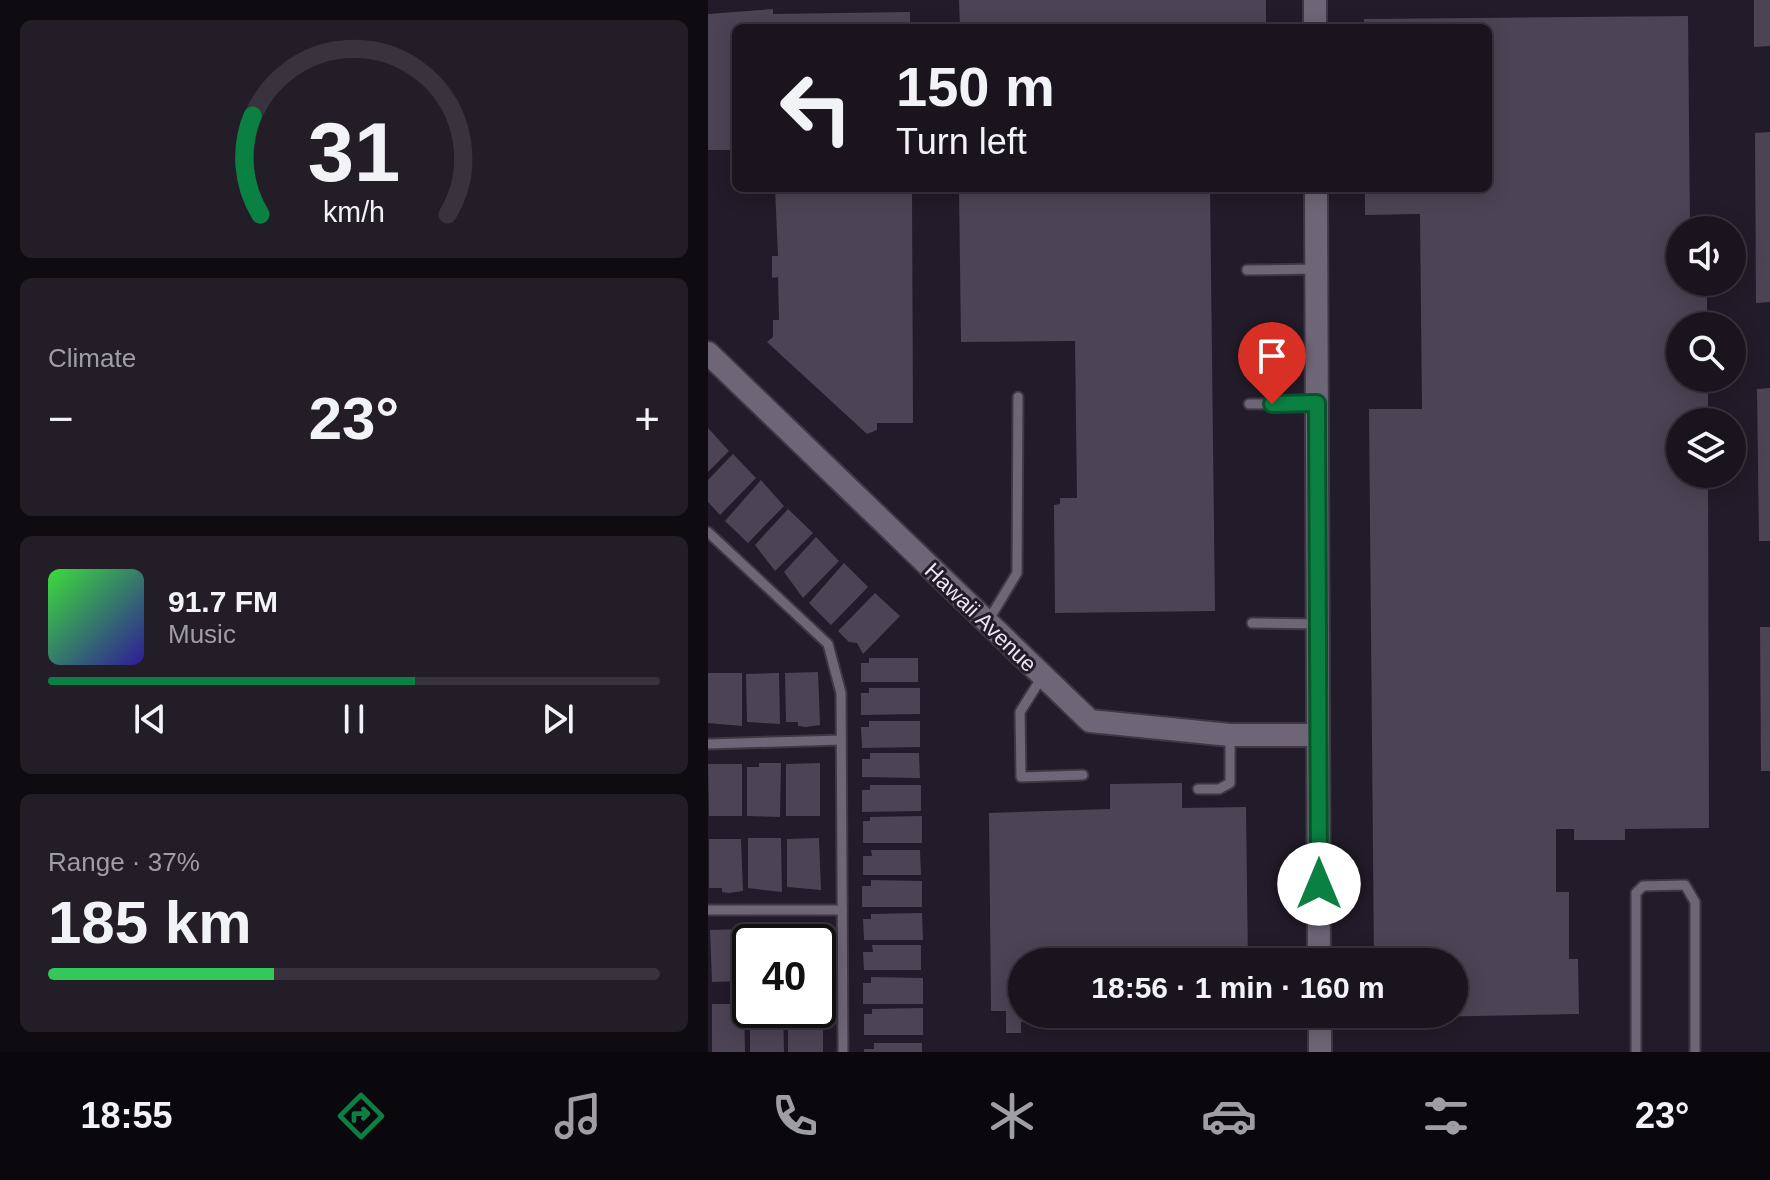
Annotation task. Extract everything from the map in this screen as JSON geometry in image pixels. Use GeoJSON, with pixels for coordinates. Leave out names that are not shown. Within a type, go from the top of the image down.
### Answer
{"type":"FeatureCollection","features":[{"type":"Feature","properties":{"kind":"street"},"geometry":{"type":"LineString","coordinates":[[1315,0],[1315,24]]}},
{"type":"Feature","properties":{"kind":"street"},"geometry":{"type":"LineString","coordinates":[[1316,192],[1319,948]]}},
{"type":"Feature","properties":{"kind":"street","name":"Hawaii Avenue"},"geometry":{"type":"LineString","coordinates":[[708,353],[1090,721],[1230,735],[1318,735]]}},
{"type":"Feature","properties":{"kind":"street"},"geometry":{"type":"LineString","coordinates":[[1320,1028],[1320,1052]]}},
{"type":"Feature","properties":{"kind":"lane"},"geometry":{"type":"LineString","coordinates":[[1247,270],[1316,269]]}},
{"type":"Feature","properties":{"kind":"lane"},"geometry":{"type":"LineString","coordinates":[[986,624],[1017,573],[1018,397]]}},
{"type":"Feature","properties":{"kind":"lane"},"geometry":{"type":"LineString","coordinates":[[1249,404],[1317,403]]}},
{"type":"Feature","properties":{"kind":"lane"},"geometry":{"type":"LineString","coordinates":[[708,532],[828,644],[841,693],[843,1052]]}},
{"type":"Feature","properties":{"kind":"lane"},"geometry":{"type":"LineString","coordinates":[[1252,623],[1318,624]]}},
{"type":"Feature","properties":{"kind":"lane"},"geometry":{"type":"LineString","coordinates":[[1042,677],[1020,712],[1021,777],[1083,775]]}},
{"type":"Feature","properties":{"kind":"lane"},"geometry":{"type":"LineString","coordinates":[[1198,789],[1219,789],[1230,783],[1230,735]]}},
{"type":"Feature","properties":{"kind":"lane"},"geometry":{"type":"LineString","coordinates":[[708,744],[841,740]]}},
{"type":"Feature","properties":{"kind":"lane"},"geometry":{"type":"LineString","coordinates":[[1636,1052],[1636,893],[1643,886],[1685,885],[1695,902],[1695,1052]]}},
{"type":"Feature","properties":{"kind":"lane"},"geometry":{"type":"LineString","coordinates":[[708,910],[842,910]]}},
{"type":"Feature","properties":{"kind":"building"},"geometry":{"type":"Polygon","coordinates":[[[959,0],[1266,0],[1266,24],[960,24],[959,0]]]}},
{"type":"Feature","properties":{"kind":"building"},"geometry":{"type":"Polygon","coordinates":[[[1754,0],[1770,0],[1770,46],[1754,47],[1754,0]]]}},
{"type":"Feature","properties":{"kind":"building"},"geometry":{"type":"Polygon","coordinates":[[[773,9],[773,14],[910,12],[910,24],[732,24],[732,150],[708,150],[708,14],[773,9]]]}},
{"type":"Feature","properties":{"kind":"building"},"geometry":{"type":"Polygon","coordinates":[[[1688,16],[1690,216],[1666,216],[1666,296],[1707,296],[1707,312],[1666,312],[1666,392],[1708,392],[1708,408],[1666,408],[1666,488],[1708,488],[1709,828],[1625,829],[1625,840],[1574,840],[1574,829],[1556,829],[1556,892],[1569,892],[1569,959],[1578,959],[1579,1014],[1468,1016],[1468,948],[1374,948],[1369,409],[1422,409],[1420,214],[1365,215],[1365,192],[1492,192],[1492,24],[1364,24],[1364,19],[1688,16]]]}},
{"type":"Feature","properties":{"kind":"building"},"geometry":{"type":"Polygon","coordinates":[[[1770,132],[1770,302],[1756,303],[1755,133],[1770,132]]]}},
{"type":"Feature","properties":{"kind":"building"},"geometry":{"type":"Polygon","coordinates":[[[775,192],[912,192],[913,423],[877,423],[877,430],[867,434],[767,342],[773,337],[773,320],[779,320],[778,277],[772,278],[772,256],[778,256],[775,192]]]}},
{"type":"Feature","properties":{"kind":"building"},"geometry":{"type":"Polygon","coordinates":[[[959,192],[1210,192],[1215,611],[1055,613],[1054,505],[1060,504],[1060,498],[1077,498],[1075,341],[961,342],[959,192]]]}},
{"type":"Feature","properties":{"kind":"building"},"geometry":{"type":"Polygon","coordinates":[[[1770,388],[1770,541],[1759,541],[1757,389],[1770,388]]]}},
{"type":"Feature","properties":{"kind":"building"},"geometry":{"type":"Polygon","coordinates":[[[708,428],[729,451],[708,472],[708,428]]]}},
{"type":"Feature","properties":{"kind":"building"},"geometry":{"type":"Polygon","coordinates":[[[733,454],[756,478],[720,515],[708,502],[708,480],[733,454]]]}},
{"type":"Feature","properties":{"kind":"building"},"geometry":{"type":"Polygon","coordinates":[[[761,480],[784,506],[748,543],[725,521],[761,480]]]}},
{"type":"Feature","properties":{"kind":"building"},"geometry":{"type":"Polygon","coordinates":[[[788,509],[813,533],[775,571],[755,545],[788,509]]]}},
{"type":"Feature","properties":{"kind":"building"},"geometry":{"type":"Polygon","coordinates":[[[816,537],[839,561],[803,598],[784,572],[816,537]]]}},
{"type":"Feature","properties":{"kind":"building"},"geometry":{"type":"Polygon","coordinates":[[[844,563],[868,587],[831,625],[809,603],[844,563]]]}},
{"type":"Feature","properties":{"kind":"building"},"geometry":{"type":"Polygon","coordinates":[[[875,593],[900,616],[863,654],[857,643],[849,642],[838,631],[875,593]]]}},
{"type":"Feature","properties":{"kind":"building"},"geometry":{"type":"Polygon","coordinates":[[[1760,627],[1770,627],[1770,771],[1761,771],[1760,627]]]}},
{"type":"Feature","properties":{"kind":"building"},"geometry":{"type":"Polygon","coordinates":[[[869,658],[918,658],[918,682],[861,682],[861,663],[869,663],[869,658]]]}},
{"type":"Feature","properties":{"kind":"building"},"geometry":{"type":"Polygon","coordinates":[[[818,672],[820,725],[806,727],[798,726],[798,722],[786,722],[785,673],[818,672]]]}},
{"type":"Feature","properties":{"kind":"building"},"geometry":{"type":"Polygon","coordinates":[[[708,673],[742,673],[742,726],[708,723],[708,673]]]}},
{"type":"Feature","properties":{"kind":"building"},"geometry":{"type":"Polygon","coordinates":[[[779,673],[780,724],[747,722],[746,674],[779,673]]]}},
{"type":"Feature","properties":{"kind":"building"},"geometry":{"type":"Polygon","coordinates":[[[869,688],[920,688],[920,714],[861,715],[861,693],[869,693],[869,688]]]}},
{"type":"Feature","properties":{"kind":"building"},"geometry":{"type":"Polygon","coordinates":[[[869,721],[920,721],[920,747],[862,748],[861,727],[869,727],[869,721]]]}},
{"type":"Feature","properties":{"kind":"building"},"geometry":{"type":"Polygon","coordinates":[[[870,753],[919,753],[920,778],[862,777],[862,759],[870,759],[870,753]]]}},
{"type":"Feature","properties":{"kind":"building"},"geometry":{"type":"Polygon","coordinates":[[[759,763],[781,763],[780,817],[747,816],[747,767],[759,767],[759,763]]]}},
{"type":"Feature","properties":{"kind":"building"},"geometry":{"type":"Polygon","coordinates":[[[820,763],[820,816],[786,816],[786,764],[820,763]]]}},
{"type":"Feature","properties":{"kind":"building"},"geometry":{"type":"Polygon","coordinates":[[[708,764],[742,764],[742,816],[709,816],[708,764]]]}},
{"type":"Feature","properties":{"kind":"building"},"geometry":{"type":"Polygon","coordinates":[[[1182,783],[1182,808],[1246,807],[1248,948],[1008,948],[1008,1028],[1021,1028],[1021,1033],[1006,1033],[1006,1011],[991,1011],[989,813],[1110,809],[1110,784],[1182,783]]]}},
{"type":"Feature","properties":{"kind":"building"},"geometry":{"type":"Polygon","coordinates":[[[870,785],[921,785],[921,811],[862,812],[862,790],[870,790],[870,785]]]}},
{"type":"Feature","properties":{"kind":"building"},"geometry":{"type":"Polygon","coordinates":[[[922,816],[922,843],[863,843],[863,821],[870,821],[870,817],[922,816]]]}},
{"type":"Feature","properties":{"kind":"building"},"geometry":{"type":"Polygon","coordinates":[[[748,838],[781,838],[782,892],[748,888],[748,838]]]}},
{"type":"Feature","properties":{"kind":"building"},"geometry":{"type":"Polygon","coordinates":[[[819,838],[821,890],[787,887],[787,839],[819,838]]]}},
{"type":"Feature","properties":{"kind":"building"},"geometry":{"type":"Polygon","coordinates":[[[709,839],[741,839],[743,891],[729,893],[722,892],[722,888],[709,888],[709,839]]]}},
{"type":"Feature","properties":{"kind":"building"},"geometry":{"type":"Polygon","coordinates":[[[871,850],[920,850],[921,875],[863,875],[863,856],[872,856],[871,850]]]}},
{"type":"Feature","properties":{"kind":"building"},"geometry":{"type":"Polygon","coordinates":[[[871,880],[922,881],[922,907],[862,907],[862,886],[871,886],[871,880]]]}},
{"type":"Feature","properties":{"kind":"building"},"geometry":{"type":"Polygon","coordinates":[[[922,913],[923,940],[864,940],[863,919],[871,919],[871,914],[922,913]]]}},
{"type":"Feature","properties":{"kind":"building"},"geometry":{"type":"Polygon","coordinates":[[[732,929],[732,981],[712,982],[710,930],[732,929]]]}},
{"type":"Feature","properties":{"kind":"building"},"geometry":{"type":"Polygon","coordinates":[[[872,945],[921,945],[921,970],[864,970],[863,952],[873,952],[872,945]]]}},
{"type":"Feature","properties":{"kind":"building"},"geometry":{"type":"Polygon","coordinates":[[[871,977],[923,978],[923,1004],[863,1004],[863,983],[871,983],[871,977]]]}},
{"type":"Feature","properties":{"kind":"building"},"geometry":{"type":"Polygon","coordinates":[[[712,1004],[732,1004],[732,1028],[744,1028],[745,1052],[712,1052],[712,1004]]]}},
{"type":"Feature","properties":{"kind":"building"},"geometry":{"type":"Polygon","coordinates":[[[923,1008],[923,1035],[864,1035],[864,1014],[872,1014],[872,1009],[923,1008]]]}},
{"type":"Feature","properties":{"kind":"building"},"geometry":{"type":"Polygon","coordinates":[[[750,1028],[783,1028],[784,1052],[750,1052],[750,1028]]]}},
{"type":"Feature","properties":{"kind":"building"},"geometry":{"type":"Polygon","coordinates":[[[788,1028],[823,1028],[823,1052],[788,1052],[788,1028]]]}},
{"type":"Feature","properties":{"kind":"building"},"geometry":{"type":"Polygon","coordinates":[[[874,1043],[922,1043],[922,1052],[864,1052],[864,1049],[874,1049],[874,1043]]]}},
{"type":"Feature","properties":{"kind":"route"},"geometry":{"type":"LineString","coordinates":[[1272,404],[1317,403],[1319,884]]}}]}
